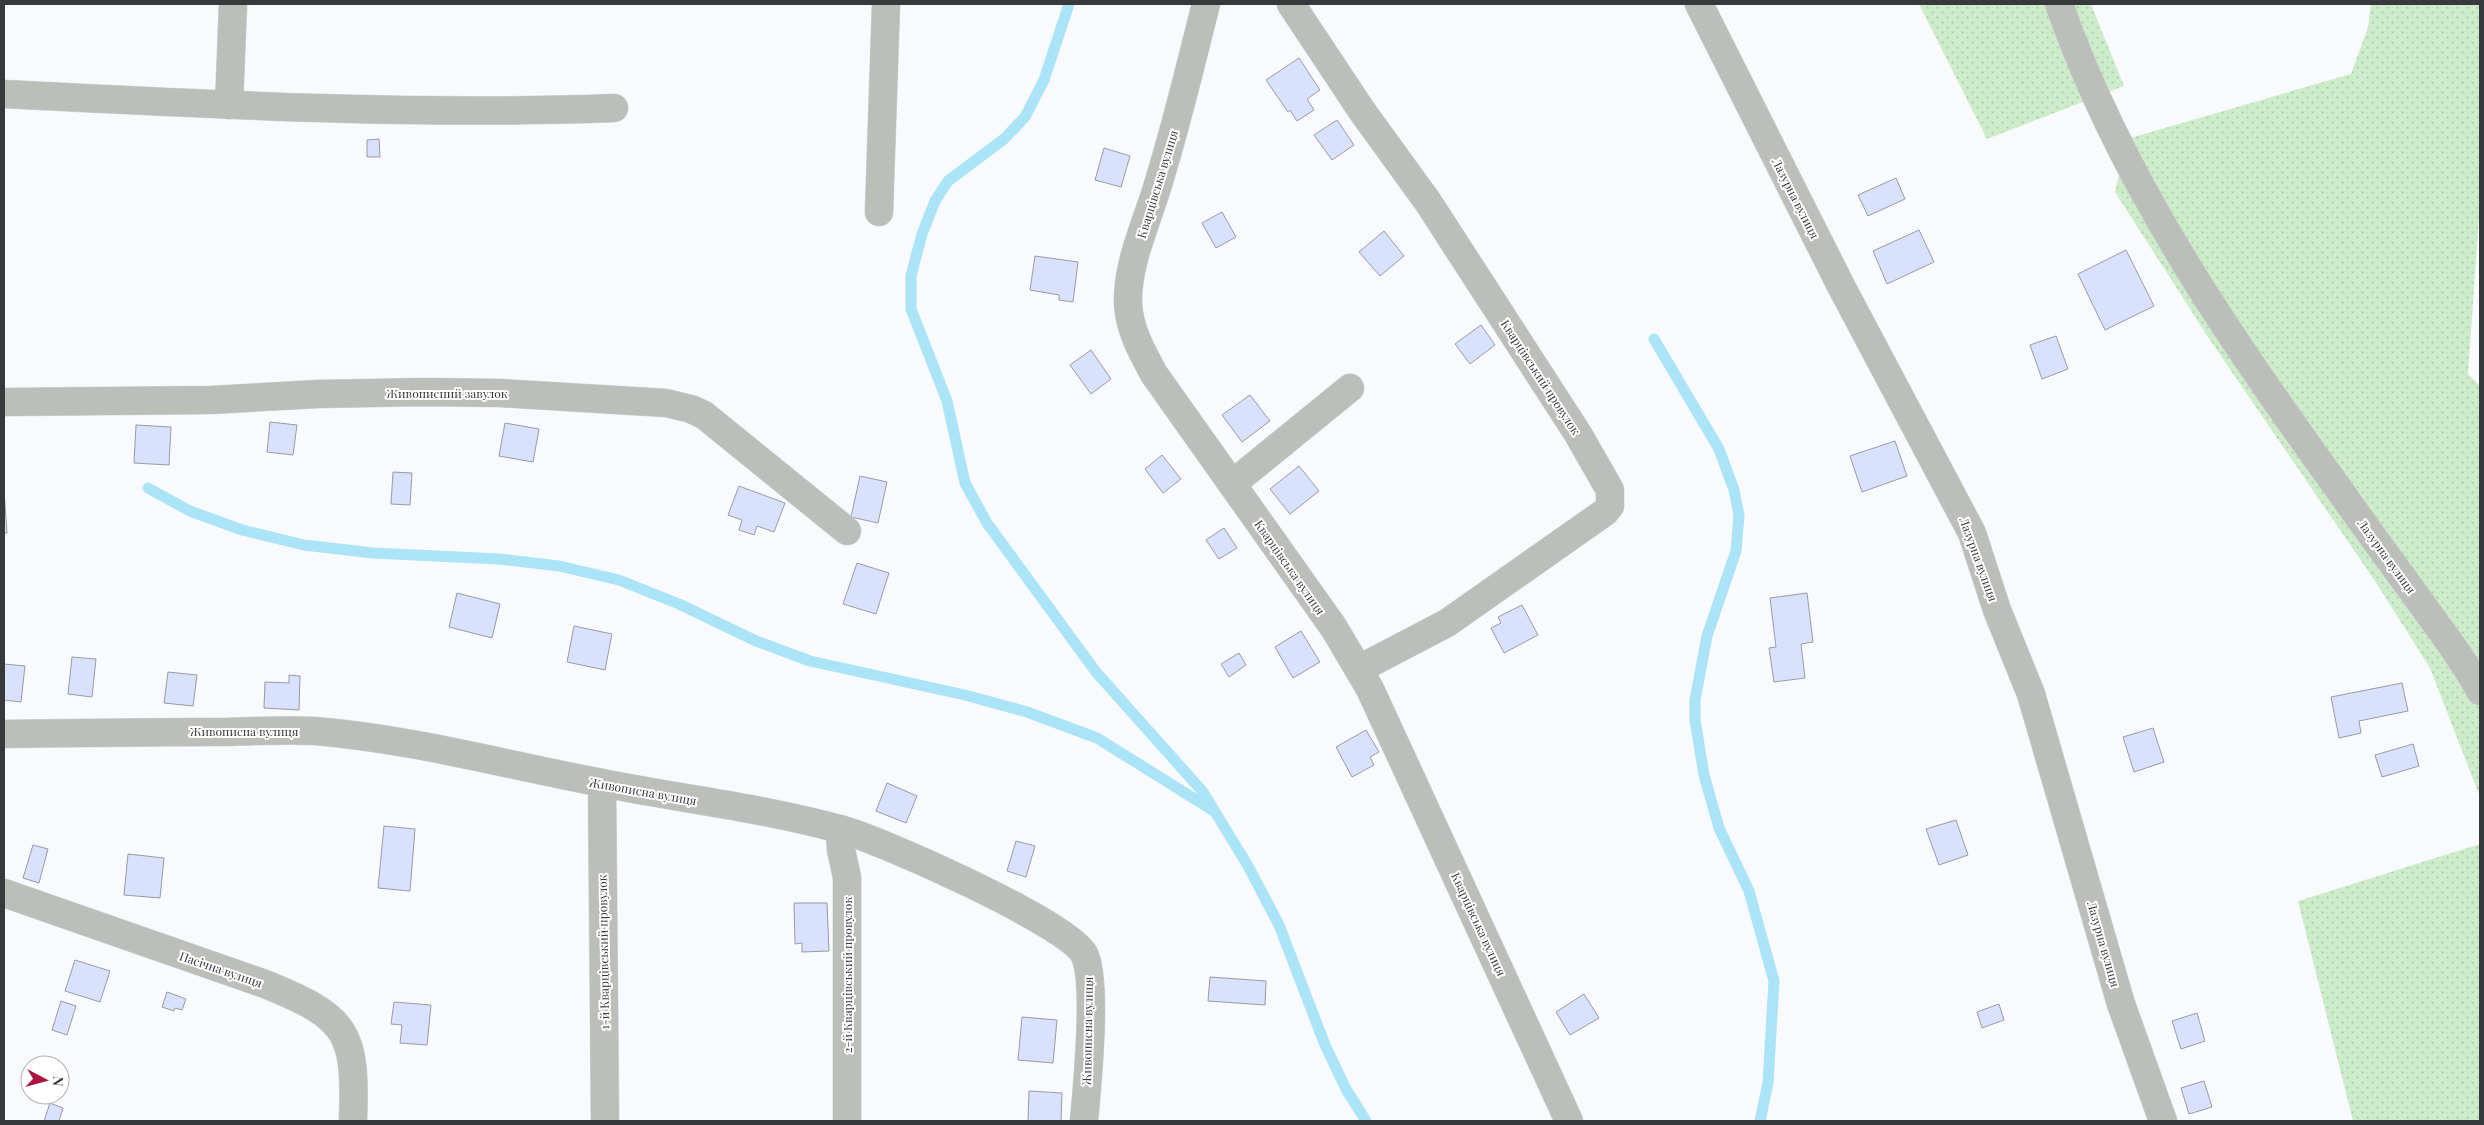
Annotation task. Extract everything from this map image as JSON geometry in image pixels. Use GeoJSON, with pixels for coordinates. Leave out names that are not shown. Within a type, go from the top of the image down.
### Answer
{"type":"FeatureCollection","features":[{"type":"Feature","properties":{"kind":"street"},"geometry":{"type":"LineString","coordinates":[[228,104],[233,4]]}},
{"type":"Feature","properties":{"kind":"street"},"geometry":{"type":"LineString","coordinates":[[879,212],[886,4]]}},
{"type":"Feature","properties":{"kind":"street","name":"Кварцівська вулиця"},"geometry":{"type":"LineString","coordinates":[[1206,4],[1172,136],[1140,243],[1128,303],[1132,328],[1141,351],[1154,374],[1334,628],[1359,669],[1403,759],[1569,1121]]}},
{"type":"Feature","properties":{"kind":"street","name":"Кварцівський провулок"},"geometry":{"type":"LineString","coordinates":[[1291,4],[1362,111],[1428,202],[1578,434],[1610,490],[1611,498],[1605,512],[1464,612],[1415,641],[1359,669]]}},
{"type":"Feature","properties":{"kind":"street","name":"Лазурна вулиця"},"geometry":{"type":"LineString","coordinates":[[1699,4],[1841,286],[1972,532],[1998,610],[2031,694],[2121,1004],[2163,1121]]}},
{"type":"Feature","properties":{"kind":"street","name":"Лазурна вулиця"},"geometry":{"type":"LineString","coordinates":[[2059,4],[2097,101],[2174,243],[2229,329],[2330,478],[2447,639],[2480,691]]}},
{"type":"Feature","properties":{"kind":"street"},"geometry":{"type":"LineString","coordinates":[[4,94],[228,104],[481,111],[614,108]]}},
{"type":"Feature","properties":{"kind":"street"},"geometry":{"type":"LineString","coordinates":[[1232,484],[1350,388]]}},
{"type":"Feature","properties":{"kind":"street","name":"Живописний завулок"},"geometry":{"type":"LineString","coordinates":[[4,402],[211,400],[318,394],[424,392],[510,393],[666,403],[691,409],[704,415],[847,531]]}},
{"type":"Feature","properties":{"kind":"street","name":"Живописна вулиця"},"geometry":{"type":"LineString","coordinates":[[4,734],[312,731],[366,737],[789,817],[840,829],[883,844],[1045,922],[1076,944],[1084,954],[1089,970],[1090,992],[1084,1121]]}},
{"type":"Feature","properties":{"kind":"street","name":"1-й Кварцівський провулок"},"geometry":{"type":"LineString","coordinates":[[602,783],[605,1121]]}},
{"type":"Feature","properties":{"kind":"street","name":"2-й Кварцівський провулок"},"geometry":{"type":"LineString","coordinates":[[840,829],[841,850],[847,877],[847,1121]]}},
{"type":"Feature","properties":{"kind":"street","name":"Пасічна вулиця"},"geometry":{"type":"LineString","coordinates":[[4,893],[265,984],[302,999],[323,1012],[342,1032],[352,1057],[354,1076],[353,1121]]}},
{"type":"Feature","properties":{"kind":"green space"},"geometry":{"type":"Polygon","coordinates":[[[1919,4],[2091,4],[2124,86],[1987,139],[1919,4]]]}},
{"type":"Feature","properties":{"kind":"green space"},"geometry":{"type":"Polygon","coordinates":[[[2371,4],[2480,4],[2480,203],[2468,374],[2480,386],[2480,797],[2430,668],[2375,581],[2208,337],[2115,192],[2127,139],[2351,74],[2368,27],[2371,4]]]}},
{"type":"Feature","properties":{"kind":"green space"},"geometry":{"type":"Polygon","coordinates":[[[2480,844],[2480,1121],[2353,1121],[2298,901],[2480,844]]]}},
{"type":"Feature","properties":{"kind":"building"},"geometry":{"type":"Polygon","coordinates":[[[1299,58],[1320,90],[1307,99],[1314,110],[1297,121],[1290,110],[1288,112],[1266,80],[1299,58]]]}},
{"type":"Feature","properties":{"kind":"building"},"geometry":{"type":"Polygon","coordinates":[[[1337,120],[1354,145],[1332,160],[1314,135],[1337,120]]]}},
{"type":"Feature","properties":{"kind":"building"},"geometry":{"type":"Polygon","coordinates":[[[379,139],[380,157],[367,157],[367,140],[379,139]]]}},
{"type":"Feature","properties":{"kind":"building"},"geometry":{"type":"Polygon","coordinates":[[[1104,148],[1130,156],[1121,187],[1095,180],[1104,148]]]}},
{"type":"Feature","properties":{"kind":"building"},"geometry":{"type":"Polygon","coordinates":[[[1896,178],[1905,199],[1868,216],[1858,195],[1896,178]]]}},
{"type":"Feature","properties":{"kind":"building"},"geometry":{"type":"Polygon","coordinates":[[[1222,212],[1236,237],[1216,248],[1202,223],[1222,212]]]}},
{"type":"Feature","properties":{"kind":"building"},"geometry":{"type":"Polygon","coordinates":[[[1919,230],[1934,262],[1887,284],[1873,251],[1919,230]]]}},
{"type":"Feature","properties":{"kind":"building"},"geometry":{"type":"Polygon","coordinates":[[[1384,231],[1404,256],[1380,276],[1359,252],[1384,231]]]}},
{"type":"Feature","properties":{"kind":"building"},"geometry":{"type":"Polygon","coordinates":[[[2126,250],[2154,306],[2105,330],[2078,274],[2126,250]]]}},
{"type":"Feature","properties":{"kind":"building"},"geometry":{"type":"Polygon","coordinates":[[[1035,256],[1078,262],[1073,302],[1059,300],[1059,295],[1030,290],[1035,256]]]}},
{"type":"Feature","properties":{"kind":"building"},"geometry":{"type":"Polygon","coordinates":[[[1481,325],[1495,345],[1470,364],[1455,344],[1481,325]]]}},
{"type":"Feature","properties":{"kind":"building"},"geometry":{"type":"Polygon","coordinates":[[[2056,336],[2068,369],[2042,379],[2030,345],[2056,336]]]}},
{"type":"Feature","properties":{"kind":"building"},"geometry":{"type":"Polygon","coordinates":[[[1091,350],[1111,379],[1091,394],[1070,365],[1091,350]]]}},
{"type":"Feature","properties":{"kind":"building"},"geometry":{"type":"Polygon","coordinates":[[[1250,395],[1270,421],[1242,442],[1222,415],[1250,395]]]}},
{"type":"Feature","properties":{"kind":"building"},"geometry":{"type":"Polygon","coordinates":[[[270,422],[297,425],[293,455],[267,452],[270,422]]]}},
{"type":"Feature","properties":{"kind":"building"},"geometry":{"type":"Polygon","coordinates":[[[505,423],[539,429],[533,462],[499,456],[505,423]]]}},
{"type":"Feature","properties":{"kind":"building"},"geometry":{"type":"Polygon","coordinates":[[[136,425],[171,427],[169,465],[134,463],[136,425]]]}},
{"type":"Feature","properties":{"kind":"building"},"geometry":{"type":"Polygon","coordinates":[[[1895,441],[1907,476],[1862,492],[1850,456],[1895,441]]]}},
{"type":"Feature","properties":{"kind":"building"},"geometry":{"type":"Polygon","coordinates":[[[1162,455],[1181,479],[1163,493],[1145,469],[1162,455]]]}},
{"type":"Feature","properties":{"kind":"building"},"geometry":{"type":"Polygon","coordinates":[[[1299,466],[1319,491],[1290,514],[1270,489],[1299,466]]]}},
{"type":"Feature","properties":{"kind":"building"},"geometry":{"type":"Polygon","coordinates":[[[393,472],[412,473],[410,505],[391,504],[393,472]]]}},
{"type":"Feature","properties":{"kind":"building"},"geometry":{"type":"Polygon","coordinates":[[[860,476],[887,482],[878,523],[851,517],[860,476]]]}},
{"type":"Feature","properties":{"kind":"building"},"geometry":{"type":"Polygon","coordinates":[[[739,486],[785,503],[774,532],[757,526],[754,535],[739,530],[742,520],[728,515],[739,486]]]}},
{"type":"Feature","properties":{"kind":"building"},"geometry":{"type":"Polygon","coordinates":[[[4,490],[7,533],[4,533],[4,490]]]}},
{"type":"Feature","properties":{"kind":"building"},"geometry":{"type":"Polygon","coordinates":[[[1224,528],[1237,548],[1219,559],[1206,540],[1224,528]]]}},
{"type":"Feature","properties":{"kind":"building"},"geometry":{"type":"Polygon","coordinates":[[[857,563],[889,573],[876,614],[843,604],[857,563]]]}},
{"type":"Feature","properties":{"kind":"building"},"geometry":{"type":"Polygon","coordinates":[[[457,593],[500,604],[492,638],[449,627],[457,593]]]}},
{"type":"Feature","properties":{"kind":"building"},"geometry":{"type":"Polygon","coordinates":[[[1807,593],[1813,642],[1801,644],[1805,678],[1774,682],[1769,648],[1776,647],[1770,598],[1807,593]]]}},
{"type":"Feature","properties":{"kind":"building"},"geometry":{"type":"Polygon","coordinates":[[[1522,605],[1538,635],[1504,653],[1491,628],[1501,623],[1498,617],[1522,605]]]}},
{"type":"Feature","properties":{"kind":"building"},"geometry":{"type":"Polygon","coordinates":[[[574,626],[612,634],[605,670],[567,662],[574,626]]]}},
{"type":"Feature","properties":{"kind":"building"},"geometry":{"type":"Polygon","coordinates":[[[1301,631],[1320,662],[1293,678],[1275,647],[1301,631]]]}},
{"type":"Feature","properties":{"kind":"building"},"geometry":{"type":"Polygon","coordinates":[[[1239,653],[1246,665],[1229,677],[1221,664],[1239,653]]]}},
{"type":"Feature","properties":{"kind":"building"},"geometry":{"type":"Polygon","coordinates":[[[72,657],[96,659],[92,697],[68,694],[72,657]]]}},
{"type":"Feature","properties":{"kind":"building"},"geometry":{"type":"Polygon","coordinates":[[[4,664],[25,666],[21,702],[4,700],[4,664]]]}},
{"type":"Feature","properties":{"kind":"building"},"geometry":{"type":"Polygon","coordinates":[[[168,672],[197,675],[193,706],[164,703],[168,672]]]}},
{"type":"Feature","properties":{"kind":"building"},"geometry":{"type":"Polygon","coordinates":[[[289,675],[300,676],[299,710],[264,708],[265,682],[289,683],[289,675]]]}},
{"type":"Feature","properties":{"kind":"building"},"geometry":{"type":"Polygon","coordinates":[[[2402,683],[2408,711],[2359,721],[2361,733],[2339,738],[2331,697],[2402,683]]]}},
{"type":"Feature","properties":{"kind":"building"},"geometry":{"type":"Polygon","coordinates":[[[2153,728],[2164,762],[2134,772],[2123,737],[2153,728]]]}},
{"type":"Feature","properties":{"kind":"building"},"geometry":{"type":"Polygon","coordinates":[[[1366,730],[1379,752],[1370,757],[1374,765],[1352,777],[1336,747],[1366,730]]]}},
{"type":"Feature","properties":{"kind":"building"},"geometry":{"type":"Polygon","coordinates":[[[2413,744],[2419,766],[2382,777],[2375,755],[2413,744]]]}},
{"type":"Feature","properties":{"kind":"building"},"geometry":{"type":"Polygon","coordinates":[[[887,783],[917,796],[906,823],[876,811],[887,783]]]}},
{"type":"Feature","properties":{"kind":"building"},"geometry":{"type":"Polygon","coordinates":[[[1956,820],[1968,855],[1939,865],[1926,829],[1956,820]]]}},
{"type":"Feature","properties":{"kind":"building"},"geometry":{"type":"Polygon","coordinates":[[[384,826],[415,829],[410,891],[378,888],[384,826]]]}},
{"type":"Feature","properties":{"kind":"building"},"geometry":{"type":"Polygon","coordinates":[[[1016,841],[1035,846],[1026,877],[1007,871],[1016,841]]]}},
{"type":"Feature","properties":{"kind":"building"},"geometry":{"type":"Polygon","coordinates":[[[33,845],[48,849],[39,883],[23,878],[33,845]]]}},
{"type":"Feature","properties":{"kind":"building"},"geometry":{"type":"Polygon","coordinates":[[[128,854],[164,858],[160,898],[124,895],[128,854]]]}},
{"type":"Feature","properties":{"kind":"building"},"geometry":{"type":"Polygon","coordinates":[[[794,903],[827,903],[829,951],[802,952],[802,943],[795,944],[794,903]]]}},
{"type":"Feature","properties":{"kind":"building"},"geometry":{"type":"Polygon","coordinates":[[[75,960],[110,971],[100,1002],[65,991],[75,960]]]}},
{"type":"Feature","properties":{"kind":"building"},"geometry":{"type":"Polygon","coordinates":[[[1210,977],[1266,981],[1265,1005],[1208,1001],[1210,977]]]}},
{"type":"Feature","properties":{"kind":"building"},"geometry":{"type":"Polygon","coordinates":[[[167,992],[186,999],[182,1010],[175,1008],[174,1011],[162,1007],[167,992]]]}},
{"type":"Feature","properties":{"kind":"building"},"geometry":{"type":"Polygon","coordinates":[[[1584,994],[1599,1018],[1570,1035],[1556,1012],[1584,994]]]}},
{"type":"Feature","properties":{"kind":"building"},"geometry":{"type":"Polygon","coordinates":[[[61,1001],[76,1006],[67,1035],[52,1030],[61,1001]]]}},
{"type":"Feature","properties":{"kind":"building"},"geometry":{"type":"Polygon","coordinates":[[[394,1002],[431,1005],[427,1045],[400,1043],[402,1025],[391,1024],[394,1002]]]}},
{"type":"Feature","properties":{"kind":"building"},"geometry":{"type":"Polygon","coordinates":[[[1999,1004],[2004,1020],[1982,1028],[1977,1012],[1999,1004]]]}},
{"type":"Feature","properties":{"kind":"building"},"geometry":{"type":"Polygon","coordinates":[[[2197,1013],[2205,1041],[2181,1049],[2172,1021],[2197,1013]]]}},
{"type":"Feature","properties":{"kind":"building"},"geometry":{"type":"Polygon","coordinates":[[[1022,1017],[1057,1020],[1053,1063],[1018,1060],[1022,1017]]]}},
{"type":"Feature","properties":{"kind":"building"},"geometry":{"type":"Polygon","coordinates":[[[2204,1081],[2212,1107],[2189,1114],[2181,1088],[2204,1081]]]}},
{"type":"Feature","properties":{"kind":"building"},"geometry":{"type":"Polygon","coordinates":[[[1029,1091],[1062,1093],[1061,1121],[1028,1121],[1029,1091]]]}},
{"type":"Feature","properties":{"kind":"building"},"geometry":{"type":"Polygon","coordinates":[[[49,1105],[63,1108],[59,1121],[44,1121],[49,1105]]]}},
{"type":"Feature","properties":{"kind":"waterway"},"geometry":{"type":"LineString","coordinates":[[1069,4],[1044,80],[1025,117],[1004,139],[948,181],[935,201],[922,234],[911,276],[911,309],[947,401],[965,483],[987,523],[1096,672],[1203,792],[1248,866],[1279,925],[1325,1045],[1346,1089],[1366,1121]]}},
{"type":"Feature","properties":{"kind":"waterway"},"geometry":{"type":"LineString","coordinates":[[1654,339],[1719,449],[1734,490],[1739,515],[1736,551],[1707,636],[1695,700],[1695,720],[1704,775],[1719,828],[1749,891],[1774,981],[1768,1083],[1760,1121]]}},
{"type":"Feature","properties":{"kind":"waterway"},"geometry":{"type":"LineString","coordinates":[[148,488],[190,511],[242,530],[304,545],[373,553],[499,559],[559,566],[619,580],[679,604],[756,641],[810,661],[965,695],[1027,712],[1097,738],[1214,811]]}}]}
